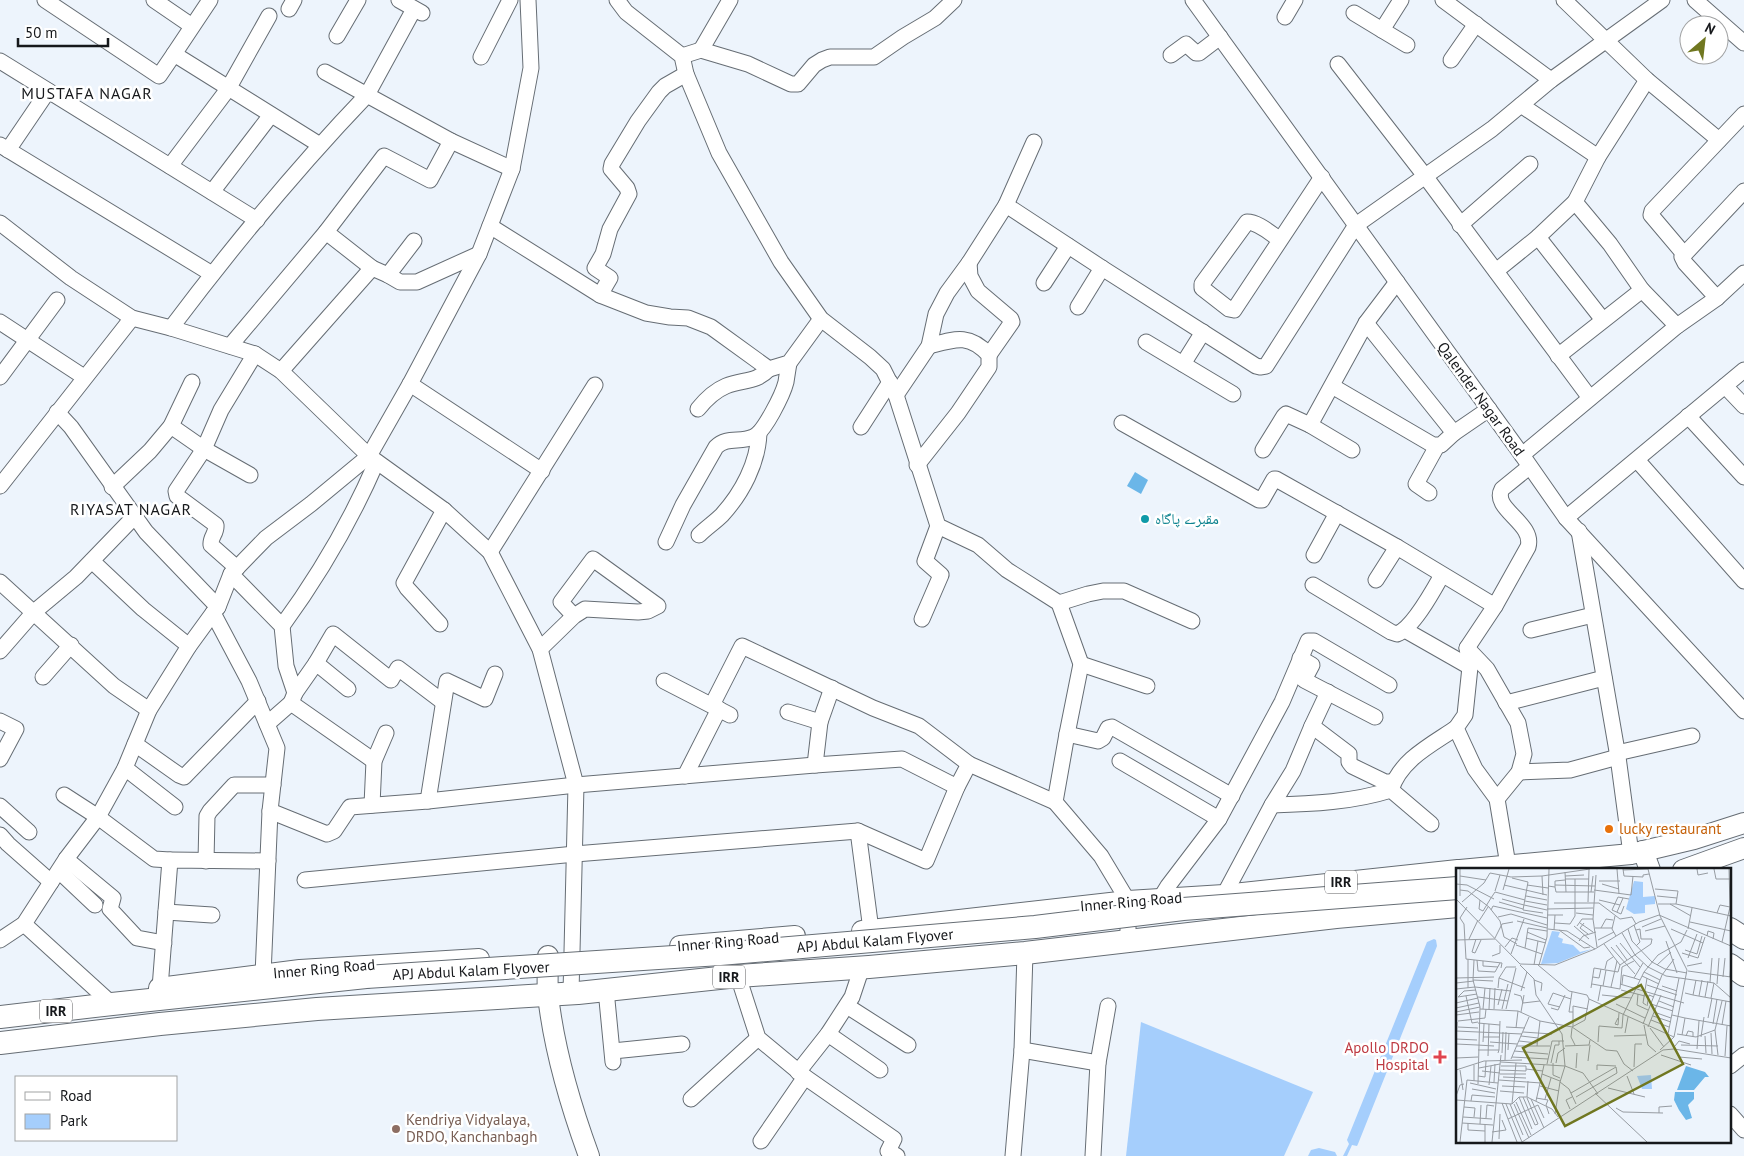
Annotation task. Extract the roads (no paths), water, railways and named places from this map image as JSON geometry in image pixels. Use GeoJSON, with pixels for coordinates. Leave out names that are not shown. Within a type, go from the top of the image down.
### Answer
{"type":"FeatureCollection","features":[{"type":"Feature","properties":{"kind":"highway","name":"APJ Abdul Kalam Flyover"},"geometry":{"type":"LineString","coordinates":[[112,1004],[366,977],[720,954],[1035,927],[1183,909],[1456,888]]}},
{"type":"Feature","properties":{"kind":"highway","name":"IRR"},"geometry":{"type":"LineString","coordinates":[[0,1043],[160,1024],[316,1009],[571,993],[738,976],[1025,953],[1336,917],[1456,906]]}},
{"type":"Feature","properties":{"kind":"highway"},"geometry":{"type":"LineString","coordinates":[[1732,930],[1744,938]]}},
{"type":"Feature","properties":{"kind":"highway"},"geometry":{"type":"LineString","coordinates":[[1732,966],[1744,975]]}},
{"type":"Feature","properties":{"kind":"highway","name":"Inner Ring Road"},"geometry":{"type":"LineString","coordinates":[[0,1018],[112,1004]]}},
{"type":"Feature","properties":{"kind":"main road","name":"Inner Ring Road"},"geometry":{"type":"LineString","coordinates":[[1479,868],[1641,858],[1744,823]]}},
{"type":"Feature","properties":{"kind":"main road"},"geometry":{"type":"LineString","coordinates":[[1689,868],[1744,850]]}},
{"type":"Feature","properties":{"kind":"main road"},"geometry":{"type":"LineString","coordinates":[[1726,868],[1744,850]]}},
{"type":"Feature","properties":{"kind":"main road","name":"Inner Ring Road"},"geometry":{"type":"LineString","coordinates":[[112,1004],[160,988],[309,969],[548,956],[871,930],[1128,901],[1224,895],[1456,870]]}},
{"type":"Feature","properties":{"kind":"main road"},"geometry":{"type":"LineString","coordinates":[[1732,919],[1744,928]]}},
{"type":"Feature","properties":{"kind":"main road"},"geometry":{"type":"LineString","coordinates":[[548,956],[548,994],[556,1047],[577,1123],[589,1156]]}},
{"type":"Feature","properties":{"kind":"street"},"geometry":{"type":"LineString","coordinates":[[44,0],[159,76],[210,0]]}},
{"type":"Feature","properties":{"kind":"street"},"geometry":{"type":"LineString","coordinates":[[154,0],[192,26]]}},
{"type":"Feature","properties":{"kind":"street"},"geometry":{"type":"LineString","coordinates":[[338,36],[358,0]]}},
{"type":"Feature","properties":{"kind":"street"},"geometry":{"type":"LineString","coordinates":[[481,57],[510,0]]}},
{"type":"Feature","properties":{"kind":"street"},"geometry":{"type":"LineString","coordinates":[[282,626],[301,601],[337,544],[372,460],[479,254],[512,169],[530,68],[528,0]]}},
{"type":"Feature","properties":{"kind":"street"},"geometry":{"type":"LineString","coordinates":[[617,0],[626,12],[682,56],[686,74],[719,153],[781,262],[821,319],[870,357],[883,370],[893,389],[938,526],[925,561],[941,575],[922,619]]}},
{"type":"Feature","properties":{"kind":"street"},"geometry":{"type":"LineString","coordinates":[[700,50],[730,0]]}},
{"type":"Feature","properties":{"kind":"street"},"geometry":{"type":"LineString","coordinates":[[682,56],[700,50],[748,64],[791,84],[798,84],[814,64],[830,57],[868,58],[879,54],[903,36],[935,18],[954,0]]}},
{"type":"Feature","properties":{"kind":"street","name":"Qalender Nagar Road"},"geometry":{"type":"LineString","coordinates":[[1193,0],[1322,176],[1566,518],[1744,711]]}},
{"type":"Feature","properties":{"kind":"street"},"geometry":{"type":"LineString","coordinates":[[1285,17],[1295,0]]}},
{"type":"Feature","properties":{"kind":"street"},"geometry":{"type":"LineString","coordinates":[[1382,30],[1400,0]]}},
{"type":"Feature","properties":{"kind":"street"},"geometry":{"type":"LineString","coordinates":[[1444,0],[1551,80]]}},
{"type":"Feature","properties":{"kind":"street"},"geometry":{"type":"LineString","coordinates":[[1564,0],[1646,80],[1719,140]]}},
{"type":"Feature","properties":{"kind":"street"},"geometry":{"type":"LineString","coordinates":[[1006,205],[1256,366],[1266,366],[1356,225],[1492,129],[1551,80],[1662,0]]}},
{"type":"Feature","properties":{"kind":"street"},"geometry":{"type":"LineString","coordinates":[[1696,0],[1744,43]]}},
{"type":"Feature","properties":{"kind":"street"},"geometry":{"type":"LineString","coordinates":[[171,328],[256,220],[320,145],[367,95],[409,5]]}},
{"type":"Feature","properties":{"kind":"street"},"geometry":{"type":"LineString","coordinates":[[1354,13],[1408,45]]}},
{"type":"Feature","properties":{"kind":"street"},"geometry":{"type":"LineString","coordinates":[[170,166],[228,89],[269,16]]}},
{"type":"Feature","properties":{"kind":"street"},"geometry":{"type":"LineString","coordinates":[[1451,60],[1476,24]]}},
{"type":"Feature","properties":{"kind":"street"},"geometry":{"type":"LineString","coordinates":[[1171,55],[1186,44],[1196,53],[1199,53],[1220,37]]}},
{"type":"Feature","properties":{"kind":"street"},"geometry":{"type":"LineString","coordinates":[[174,54],[320,145]]}},
{"type":"Feature","properties":{"kind":"street"},"geometry":{"type":"LineString","coordinates":[[0,61],[256,220]]}},
{"type":"Feature","properties":{"kind":"street"},"geometry":{"type":"LineString","coordinates":[[1338,64],[1425,176],[1590,398]]}},
{"type":"Feature","properties":{"kind":"street"},"geometry":{"type":"LineString","coordinates":[[325,72],[452,141],[512,169]]}},
{"type":"Feature","properties":{"kind":"street"},"geometry":{"type":"LineString","coordinates":[[600,295],[610,278],[595,268],[603,254],[610,229],[629,194],[627,188],[611,169],[612,164],[638,121],[659,92],[665,86],[686,74]]}},
{"type":"Feature","properties":{"kind":"street"},"geometry":{"type":"LineString","coordinates":[[1496,271],[1538,237],[1575,202],[1598,157],[1646,80]]}},
{"type":"Feature","properties":{"kind":"street"},"geometry":{"type":"LineString","coordinates":[[48,91],[4,147],[212,274]]}},
{"type":"Feature","properties":{"kind":"street"},"geometry":{"type":"LineString","coordinates":[[1520,105],[1598,157]]}},
{"type":"Feature","properties":{"kind":"street"},"geometry":{"type":"LineString","coordinates":[[1684,254],[1651,216],[1652,211],[1744,114]]}},
{"type":"Feature","properties":{"kind":"street"},"geometry":{"type":"LineString","coordinates":[[212,192],[270,115]]}},
{"type":"Feature","properties":{"kind":"street"},"geometry":{"type":"LineString","coordinates":[[230,346],[326,232],[384,156],[430,180],[452,141]]}},
{"type":"Feature","properties":{"kind":"street"},"geometry":{"type":"LineString","coordinates":[[861,427],[930,346],[936,314],[940,304],[1006,205],[1034,142]]}},
{"type":"Feature","properties":{"kind":"street"},"geometry":{"type":"LineString","coordinates":[[1460,225],[1530,164]]}},
{"type":"Feature","properties":{"kind":"street"},"geometry":{"type":"LineString","coordinates":[[1279,239],[1256,224],[1247,222],[1202,284],[1202,288],[1229,309],[1234,310],[1322,176]]}},
{"type":"Feature","properties":{"kind":"street"},"geometry":{"type":"LineString","coordinates":[[1717,298],[1685,263],[1682,257],[1744,191]]}},
{"type":"Feature","properties":{"kind":"street"},"geometry":{"type":"LineString","coordinates":[[1575,202],[1610,244],[1642,290],[1677,326]]}},
{"type":"Feature","properties":{"kind":"street"},"geometry":{"type":"LineString","coordinates":[[0,223],[71,278],[132,318],[255,354],[281,371],[372,460],[444,510],[490,552],[540,649],[576,785],[571,993]]}},
{"type":"Feature","properties":{"kind":"street"},"geometry":{"type":"LineString","coordinates":[[490,226],[600,295],[646,313],[688,318],[702,322],[770,369]]}},
{"type":"Feature","properties":{"kind":"street"},"geometry":{"type":"LineString","coordinates":[[326,232],[372,268],[400,282],[417,282],[479,254]]}},
{"type":"Feature","properties":{"kind":"street"},"geometry":{"type":"LineString","coordinates":[[1538,237],[1603,320]]}},
{"type":"Feature","properties":{"kind":"street"},"geometry":{"type":"LineString","coordinates":[[388,275],[414,241]]}},
{"type":"Feature","properties":{"kind":"street"},"geometry":{"type":"LineString","coordinates":[[1044,283],[1068,246]]}},
{"type":"Feature","properties":{"kind":"street"},"geometry":{"type":"LineString","coordinates":[[917,465],[958,413],[990,367],[989,355],[1012,322],[1011,319],[978,291],[970,276],[969,263]]}},
{"type":"Feature","properties":{"kind":"street"},"geometry":{"type":"LineString","coordinates":[[281,371],[372,268]]}},
{"type":"Feature","properties":{"kind":"street"},"geometry":{"type":"LineString","coordinates":[[1078,307],[1102,268]]}},
{"type":"Feature","properties":{"kind":"street"},"geometry":{"type":"LineString","coordinates":[[1272,806],[1321,803],[1378,794],[1392,786],[1456,728],[1465,715],[1470,667],[1467,648],[1495,606],[1530,542],[1527,532],[1501,502],[1499,494],[1502,489],[1526,461],[1590,398],[1677,326],[1717,298],[1744,273]]}},
{"type":"Feature","properties":{"kind":"street"},"geometry":{"type":"LineString","coordinates":[[1310,425],[1366,323],[1397,282]]}},
{"type":"Feature","properties":{"kind":"street"},"geometry":{"type":"LineString","coordinates":[[1558,356],[1642,290]]}},
{"type":"Feature","properties":{"kind":"street"},"geometry":{"type":"LineString","coordinates":[[0,377],[58,300]]}},
{"type":"Feature","properties":{"kind":"street"},"geometry":{"type":"LineString","coordinates":[[0,486],[132,318]]}},
{"type":"Feature","properties":{"kind":"street"},"geometry":{"type":"LineString","coordinates":[[666,542],[683,505],[716,446],[721,441],[744,440],[759,434],[765,427],[786,384],[789,362],[821,319]]}},
{"type":"Feature","properties":{"kind":"street"},"geometry":{"type":"LineString","coordinates":[[0,322],[84,377]]}},
{"type":"Feature","properties":{"kind":"street"},"geometry":{"type":"LineString","coordinates":[[1366,323],[1454,433]]}},
{"type":"Feature","properties":{"kind":"street"},"geometry":{"type":"LineString","coordinates":[[1183,364],[1203,332]]}},
{"type":"Feature","properties":{"kind":"street"},"geometry":{"type":"LineString","coordinates":[[930,346],[958,338],[978,344],[989,355]]}},
{"type":"Feature","properties":{"kind":"street"},"geometry":{"type":"LineString","coordinates":[[1146,342],[1233,394]]}},
{"type":"Feature","properties":{"kind":"street"},"geometry":{"type":"LineString","coordinates":[[255,354],[221,410],[204,449],[176,491],[177,496],[216,525],[216,530],[210,540],[211,545],[282,626],[286,666],[293,698],[374,761]]}},
{"type":"Feature","properties":{"kind":"street"},"geometry":{"type":"LineString","coordinates":[[698,409],[708,397],[725,386],[759,378],[770,369],[789,362]]}},
{"type":"Feature","properties":{"kind":"street"},"geometry":{"type":"LineString","coordinates":[[1566,518],[1744,370]]}},
{"type":"Feature","properties":{"kind":"street"},"geometry":{"type":"LineString","coordinates":[[112,487],[150,451],[171,426],[192,382]]}},
{"type":"Feature","properties":{"kind":"street"},"geometry":{"type":"LineString","coordinates":[[410,384],[542,471]]}},
{"type":"Feature","properties":{"kind":"street"},"geometry":{"type":"LineString","coordinates":[[490,552],[595,384]]}},
{"type":"Feature","properties":{"kind":"street"},"geometry":{"type":"LineString","coordinates":[[1332,386],[1433,445],[1438,446]]}},
{"type":"Feature","properties":{"kind":"street"},"geometry":{"type":"LineString","coordinates":[[1725,386],[1744,406]]}},
{"type":"Feature","properties":{"kind":"street"},"geometry":{"type":"LineString","coordinates":[[1429,493],[1416,484],[1438,446],[1489,410]]}},
{"type":"Feature","properties":{"kind":"street"},"geometry":{"type":"LineString","coordinates":[[57,412],[71,427],[112,487],[146,532],[216,610],[258,701],[276,748],[270,810],[263,975]]}},
{"type":"Feature","properties":{"kind":"street"},"geometry":{"type":"LineString","coordinates":[[1263,450],[1284,416],[1289,415],[1352,450]]}},
{"type":"Feature","properties":{"kind":"street"},"geometry":{"type":"LineString","coordinates":[[1688,416],[1744,477]]}},
{"type":"Feature","properties":{"kind":"street"},"geometry":{"type":"LineString","coordinates":[[1122,423],[1259,500],[1262,500],[1275,479],[1397,547],[1442,576],[1495,606]]}},
{"type":"Feature","properties":{"kind":"street"},"geometry":{"type":"LineString","coordinates":[[171,426],[204,449],[250,475]]}},
{"type":"Feature","properties":{"kind":"street"},"geometry":{"type":"LineString","coordinates":[[698,535],[722,515],[746,481],[759,449],[759,434]]}},
{"type":"Feature","properties":{"kind":"street"},"geometry":{"type":"LineString","coordinates":[[0,940],[24,924],[59,871],[98,818],[125,768],[148,710],[189,646],[216,610],[234,571],[266,538],[372,460]]}},
{"type":"Feature","properties":{"kind":"street"},"geometry":{"type":"LineString","coordinates":[[1637,460],[1744,581]]}},
{"type":"Feature","properties":{"kind":"street"},"geometry":{"type":"LineString","coordinates":[[440,624],[404,583],[444,510]]}},
{"type":"Feature","properties":{"kind":"street"},"geometry":{"type":"LineString","coordinates":[[1314,555],[1336,513]]}},
{"type":"Feature","properties":{"kind":"street"},"geometry":{"type":"LineString","coordinates":[[0,651],[34,612],[76,577],[134,517]]}},
{"type":"Feature","properties":{"kind":"street"},"geometry":{"type":"LineString","coordinates":[[938,526],[978,545],[1007,570],[1059,603],[1082,664],[1055,802]]}},
{"type":"Feature","properties":{"kind":"street"},"geometry":{"type":"LineString","coordinates":[[1579,531],[1617,755],[1641,858]]}},
{"type":"Feature","properties":{"kind":"street"},"geometry":{"type":"LineString","coordinates":[[1376,580],[1397,547]]}},
{"type":"Feature","properties":{"kind":"street"},"geometry":{"type":"LineString","coordinates":[[540,649],[574,616],[584,609],[638,612],[648,611],[658,606],[593,559],[561,602],[574,616]]}},
{"type":"Feature","properties":{"kind":"street"},"geometry":{"type":"LineString","coordinates":[[92,561],[143,609],[189,646]]}},
{"type":"Feature","properties":{"kind":"street"},"geometry":{"type":"LineString","coordinates":[[1313,585],[1396,634],[1405,630],[1423,607],[1442,576]]}},
{"type":"Feature","properties":{"kind":"street"},"geometry":{"type":"LineString","coordinates":[[0,582],[114,686],[148,710]]}},
{"type":"Feature","properties":{"kind":"street"},"geometry":{"type":"LineString","coordinates":[[1059,603],[1102,591],[1124,591],[1192,622]]}},
{"type":"Feature","properties":{"kind":"street"},"geometry":{"type":"LineString","coordinates":[[1531,630],[1593,615]]}},
{"type":"Feature","properties":{"kind":"street"},"geometry":{"type":"LineString","coordinates":[[1405,630],[1470,667]]}},
{"type":"Feature","properties":{"kind":"street"},"geometry":{"type":"LineString","coordinates":[[267,724],[293,698],[333,634],[391,680],[398,668],[443,702]]}},
{"type":"Feature","properties":{"kind":"street"},"geometry":{"type":"LineString","coordinates":[[1160,899],[1219,819],[1282,702],[1308,642],[1312,640],[1389,685]]}},
{"type":"Feature","properties":{"kind":"street"},"geometry":{"type":"LineString","coordinates":[[43,677],[71,645]]}},
{"type":"Feature","properties":{"kind":"street"},"geometry":{"type":"LineString","coordinates":[[685,776],[720,709],[742,646],[873,708],[919,726],[969,764],[1055,802],[1101,856],[1128,901],[1128,940]]}},
{"type":"Feature","properties":{"kind":"street"},"geometry":{"type":"LineString","coordinates":[[1467,648],[1487,669],[1518,723],[1524,754],[1518,772],[1497,799]]}},
{"type":"Feature","properties":{"kind":"street"},"geometry":{"type":"LineString","coordinates":[[1300,658],[1312,665],[1304,680],[1375,717]]}},
{"type":"Feature","properties":{"kind":"street"},"geometry":{"type":"LineString","coordinates":[[316,663],[348,689]]}},
{"type":"Feature","properties":{"kind":"street"},"geometry":{"type":"LineString","coordinates":[[1082,664],[1147,686]]}},
{"type":"Feature","properties":{"kind":"street"},"geometry":{"type":"LineString","coordinates":[[428,801],[447,681],[485,699],[495,674]]}},
{"type":"Feature","properties":{"kind":"street"},"geometry":{"type":"LineString","coordinates":[[1506,703],[1604,678]]}},
{"type":"Feature","properties":{"kind":"street"},"geometry":{"type":"LineString","coordinates":[[664,681],[720,709]]}},
{"type":"Feature","properties":{"kind":"street"},"geometry":{"type":"LineString","coordinates":[[816,765],[820,722],[832,688]]}},
{"type":"Feature","properties":{"kind":"street"},"geometry":{"type":"LineString","coordinates":[[1224,895],[1293,770],[1328,692]]}},
{"type":"Feature","properties":{"kind":"street"},"geometry":{"type":"LineString","coordinates":[[135,744],[184,777],[258,701]]}},
{"type":"Feature","properties":{"kind":"street"},"geometry":{"type":"LineString","coordinates":[[788,712],[820,722]]}},
{"type":"Feature","properties":{"kind":"street"},"geometry":{"type":"LineString","coordinates":[[0,721],[16,729],[0,759]]}},
{"type":"Feature","properties":{"kind":"street"},"geometry":{"type":"LineString","coordinates":[[1312,726],[1349,754],[1352,766],[1392,786],[1431,824]]}},
{"type":"Feature","properties":{"kind":"street"},"geometry":{"type":"LineString","coordinates":[[1067,734],[1098,741],[1103,738],[1108,728],[1112,727],[1232,796]]}},
{"type":"Feature","properties":{"kind":"street"},"geometry":{"type":"LineString","coordinates":[[1456,728],[1476,769],[1497,799],[1508,865]]}},
{"type":"Feature","properties":{"kind":"street"},"geometry":{"type":"LineString","coordinates":[[372,805],[374,761],[386,733]]}},
{"type":"Feature","properties":{"kind":"street"},"geometry":{"type":"LineString","coordinates":[[1518,772],[1570,770],[1617,755],[1692,736]]}},
{"type":"Feature","properties":{"kind":"street"},"geometry":{"type":"LineString","coordinates":[[270,810],[327,834],[334,831],[350,807],[428,801],[576,785],[902,759],[957,787]]}},
{"type":"Feature","properties":{"kind":"street"},"geometry":{"type":"LineString","coordinates":[[1120,760],[1219,819]]}},
{"type":"Feature","properties":{"kind":"street"},"geometry":{"type":"LineString","coordinates":[[305,880],[575,854],[858,831],[926,861],[957,787],[969,764]]}},
{"type":"Feature","properties":{"kind":"street"},"geometry":{"type":"LineString","coordinates":[[125,768],[175,807]]}},
{"type":"Feature","properties":{"kind":"street"},"geometry":{"type":"LineString","coordinates":[[206,861],[206,820],[210,811],[234,785],[273,785]]}},
{"type":"Feature","properties":{"kind":"street"},"geometry":{"type":"LineString","coordinates":[[64,795],[154,859],[268,862]]}},
{"type":"Feature","properties":{"kind":"street"},"geometry":{"type":"LineString","coordinates":[[0,806],[29,832]]}},
{"type":"Feature","properties":{"kind":"street"},"geometry":{"type":"LineString","coordinates":[[858,831],[871,930]]}},
{"type":"Feature","properties":{"kind":"street"},"geometry":{"type":"LineString","coordinates":[[0,835],[8,844],[113,898],[110,909],[140,939],[164,943]]}},
{"type":"Feature","properties":{"kind":"street"},"geometry":{"type":"LineString","coordinates":[[160,988],[170,860]]}},
{"type":"Feature","properties":{"kind":"street"},"geometry":{"type":"LineString","coordinates":[[59,871],[95,905]]}},
{"type":"Feature","properties":{"kind":"street"},"geometry":{"type":"LineString","coordinates":[[166,912],[212,915]]}},
{"type":"Feature","properties":{"kind":"street"},"geometry":{"type":"LineString","coordinates":[[24,924],[112,1004]]}},
{"type":"Feature","properties":{"kind":"street"},"geometry":{"type":"LineString","coordinates":[[1013,1156],[1022,1050],[1025,953]]}},
{"type":"Feature","properties":{"kind":"street"},"geometry":{"type":"LineString","coordinates":[[761,1141],[847,1006],[862,967]]}},
{"type":"Feature","properties":{"kind":"street"},"geometry":{"type":"LineString","coordinates":[[738,976],[758,1038],[802,1074],[894,1139],[888,1151],[897,1156]]}},
{"type":"Feature","properties":{"kind":"street"},"geometry":{"type":"LineString","coordinates":[[606,990],[613,1057],[682,1044]]}},
{"type":"Feature","properties":{"kind":"street"},"geometry":{"type":"LineString","coordinates":[[847,1006],[908,1045]]}},
{"type":"Feature","properties":{"kind":"street"},"geometry":{"type":"LineString","coordinates":[[1093,1156],[1098,1063],[1108,1006]]}},
{"type":"Feature","properties":{"kind":"street"},"geometry":{"type":"LineString","coordinates":[[828,1034],[880,1070]]}},
{"type":"Feature","properties":{"kind":"street"},"geometry":{"type":"LineString","coordinates":[[691,1099],[758,1038]]}},
{"type":"Feature","properties":{"kind":"street"},"geometry":{"type":"LineString","coordinates":[[1022,1050],[1098,1063]]}},
{"type":"Feature","properties":{"kind":"street"},"geometry":{"type":"LineString","coordinates":[[1732,1064],[1744,1055]]}},
{"type":"Feature","properties":{"kind":"street"},"geometry":{"type":"LineString","coordinates":[[1732,1116],[1744,1130]]}},
{"type":"Feature","properties":{"kind":"place","name":"مقبرے پاگاہ"},"geometry":{"type":"Point","coordinates":[1145,519]}},
{"type":"Feature","properties":{"kind":"place","name":"lucky restaurant"},"geometry":{"type":"Point","coordinates":[1609,829]}},
{"type":"Feature","properties":{"kind":"place","name":"Apollo DRDO Hospital"},"geometry":{"type":"Point","coordinates":[1440,1057]}},
{"type":"Feature","properties":{"kind":"place","name":"Kendriya Vidyalaya, DRDO, Kanchanbagh"},"geometry":{"type":"Point","coordinates":[396,1129]}},
{"type":"Feature","properties":{"kind":"district","name":"MUSTAFA NAGAR"},"geometry":{"type":"Point","coordinates":[87,93]}},
{"type":"Feature","properties":{"kind":"district","name":"RIYASAT NAGAR"},"geometry":{"type":"Point","coordinates":[131,509]}}]}
